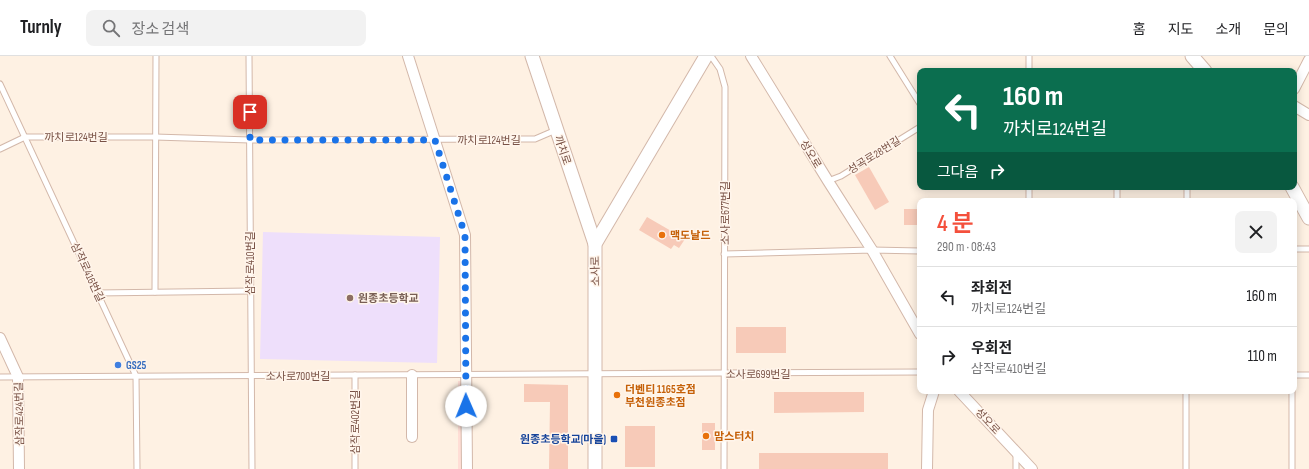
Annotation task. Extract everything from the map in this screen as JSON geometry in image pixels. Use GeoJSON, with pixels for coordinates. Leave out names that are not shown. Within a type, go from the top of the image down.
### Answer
{"type":"FeatureCollection","features":[{"type":"Feature","properties":{"kind":"street"},"geometry":{"type":"LineString","coordinates":[[408,56],[465,235],[467,469]]}},
{"type":"Feature","properties":{"kind":"street","name":"까치로"},"geometry":{"type":"LineString","coordinates":[[532,56],[595,244]]}},
{"type":"Feature","properties":{"kind":"street","name":"소사로"},"geometry":{"type":"LineString","coordinates":[[596,469],[595,244],[706,56]]}},
{"type":"Feature","properties":{"kind":"street","name":"성오로"},"geometry":{"type":"LineString","coordinates":[[751,56],[828,182],[872,250],[917,329]]}},
{"type":"Feature","properties":{"kind":"street"},"geometry":{"type":"LineString","coordinates":[[1192,56],[1202,68]]}},
{"type":"Feature","properties":{"kind":"street"},"geometry":{"type":"LineString","coordinates":[[1297,83],[1309,60]]}},
{"type":"Feature","properties":{"kind":"street"},"geometry":{"type":"LineString","coordinates":[[1297,108],[1309,115]]}},
{"type":"Feature","properties":{"kind":"street"},"geometry":{"type":"LineString","coordinates":[[1294,190],[1309,218]]}},
{"type":"Feature","properties":{"kind":"street","name":"삼작로424번길"},"geometry":{"type":"LineString","coordinates":[[0,338],[18,377],[19,469]]}},
{"type":"Feature","properties":{"kind":"street"},"geometry":{"type":"LineString","coordinates":[[412,375],[412,437]]}},
{"type":"Feature","properties":{"kind":"street"},"geometry":{"type":"LineString","coordinates":[[926,469],[928,410],[933,394]]}},
{"type":"Feature","properties":{"kind":"street","name":"성오로"},"geometry":{"type":"LineString","coordinates":[[962,394],[1032,469]]}},
{"type":"Feature","properties":{"kind":"lane"},"geometry":{"type":"LineString","coordinates":[[155,292],[156,56]]}},
{"type":"Feature","properties":{"kind":"lane","name":"삼작로410번길"},"geometry":{"type":"LineString","coordinates":[[249,56],[252,469]]}},
{"type":"Feature","properties":{"kind":"lane","name":"소사로677번길"},"geometry":{"type":"LineString","coordinates":[[712,56],[720,69],[725,87],[724,469]]}},
{"type":"Feature","properties":{"kind":"lane"},"geometry":{"type":"LineString","coordinates":[[890,56],[917,99]]}},
{"type":"Feature","properties":{"kind":"lane"},"geometry":{"type":"LineString","coordinates":[[1029,56],[1029,68]]}},
{"type":"Feature","properties":{"kind":"lane","name":"삼작로416번길"},"geometry":{"type":"LineString","coordinates":[[0,84],[136,376],[137,469]]}},
{"type":"Feature","properties":{"kind":"lane","name":"성곡로28번길"},"geometry":{"type":"LineString","coordinates":[[828,182],[841,176],[917,129]]}},
{"type":"Feature","properties":{"kind":"lane","name":"까치로124번길"},"geometry":{"type":"LineString","coordinates":[[0,149],[25,137],[155,137],[250,140],[535,140],[556,130]]}},
{"type":"Feature","properties":{"kind":"lane"},"geometry":{"type":"LineString","coordinates":[[1297,249],[1309,249]]}},
{"type":"Feature","properties":{"kind":"lane"},"geometry":{"type":"LineString","coordinates":[[724,254],[872,250],[917,251]]}},
{"type":"Feature","properties":{"kind":"lane"},"geometry":{"type":"LineString","coordinates":[[97,293],[250,291]]}},
{"type":"Feature","properties":{"kind":"lane","name":"소사로699번길"},"geometry":{"type":"LineString","coordinates":[[596,374],[917,372]]}},
{"type":"Feature","properties":{"kind":"lane","name":"소사로700번길"},"geometry":{"type":"LineString","coordinates":[[0,377],[596,374]]}},
{"type":"Feature","properties":{"kind":"lane","name":"삼작로402번길"},"geometry":{"type":"LineString","coordinates":[[355,375],[356,469]]}},
{"type":"Feature","properties":{"kind":"lane"},"geometry":{"type":"LineString","coordinates":[[1297,375],[1309,375]]}},
{"type":"Feature","properties":{"kind":"lane"},"geometry":{"type":"LineString","coordinates":[[1186,394],[1186,469]]}},
{"type":"Feature","properties":{"kind":"lane"},"geometry":{"type":"LineString","coordinates":[[1292,394],[1292,469]]}},
{"type":"Feature","properties":{"kind":"lane"},"geometry":{"type":"LineString","coordinates":[[1016,452],[1016,469]]}},
{"type":"Feature","properties":{"kind":"shaded area","name":"원종초등학교"},"geometry":{"type":"Polygon","coordinates":[[[263,232],[440,237],[437,363],[260,359],[263,232]]]}},
{"type":"Feature","properties":{"kind":"shaded area"},"geometry":{"type":"Polygon","coordinates":[[[458,381],[471,381],[471,469],[458,469],[458,381]]]}},
{"type":"Feature","properties":{"kind":"building"},"geometry":{"type":"Polygon","coordinates":[[[869,167],[889,202],[875,210],[855,175],[869,167]]]}},
{"type":"Feature","properties":{"kind":"building"},"geometry":{"type":"Polygon","coordinates":[[[904,209],[917,209],[917,225],[904,225],[904,209]]]}},
{"type":"Feature","properties":{"kind":"building","name":"맥도날드"},"geometry":{"type":"Polygon","coordinates":[[[647,217],[685,239],[679,248],[674,245],[671,249],[639,230],[647,217]]]}},
{"type":"Feature","properties":{"kind":"building"},"geometry":{"type":"Polygon","coordinates":[[[736,327],[786,327],[786,353],[736,353],[736,327]]]}},
{"type":"Feature","properties":{"kind":"building"},"geometry":{"type":"Polygon","coordinates":[[[524,384],[568,385],[568,469],[549,469],[550,402],[524,402],[524,384]]]}},
{"type":"Feature","properties":{"kind":"building"},"geometry":{"type":"Polygon","coordinates":[[[774,392],[864,392],[864,412],[774,413],[774,392]]]}},
{"type":"Feature","properties":{"kind":"building"},"geometry":{"type":"Polygon","coordinates":[[[702,423],[715,423],[715,450],[702,450],[702,423]]]}},
{"type":"Feature","properties":{"kind":"building"},"geometry":{"type":"Polygon","coordinates":[[[625,426],[655,426],[655,467],[625,467],[625,426]]]}},
{"type":"Feature","properties":{"kind":"building"},"geometry":{"type":"Polygon","coordinates":[[[759,453],[888,453],[888,469],[759,469],[759,453]]]}},
{"type":"Feature","properties":{"kind":"place","name":"맥도날드"},"geometry":{"type":"Point","coordinates":[662,235]}},
{"type":"Feature","properties":{"kind":"place","name":"원종초등학교"},"geometry":{"type":"Point","coordinates":[350,298]}},
{"type":"Feature","properties":{"kind":"place","name":"GS25"},"geometry":{"type":"Point","coordinates":[118,365]}},
{"type":"Feature","properties":{"kind":"place","name":"더벤티 1165호점 부천원종초점"},"geometry":{"type":"Point","coordinates":[617,395]}},
{"type":"Feature","properties":{"kind":"place","name":"맘스터치"},"geometry":{"type":"Point","coordinates":[706,436]}},
{"type":"Feature","properties":{"kind":"place","name":"원종초등학교(마을)"},"geometry":{"type":"Point","coordinates":[614,439]}},
{"type":"Feature","properties":{"kind":"route"},"geometry":{"type":"LineString","coordinates":[[250,112],[250,140],[435,140],[465,235],[466,406]]}}]}
